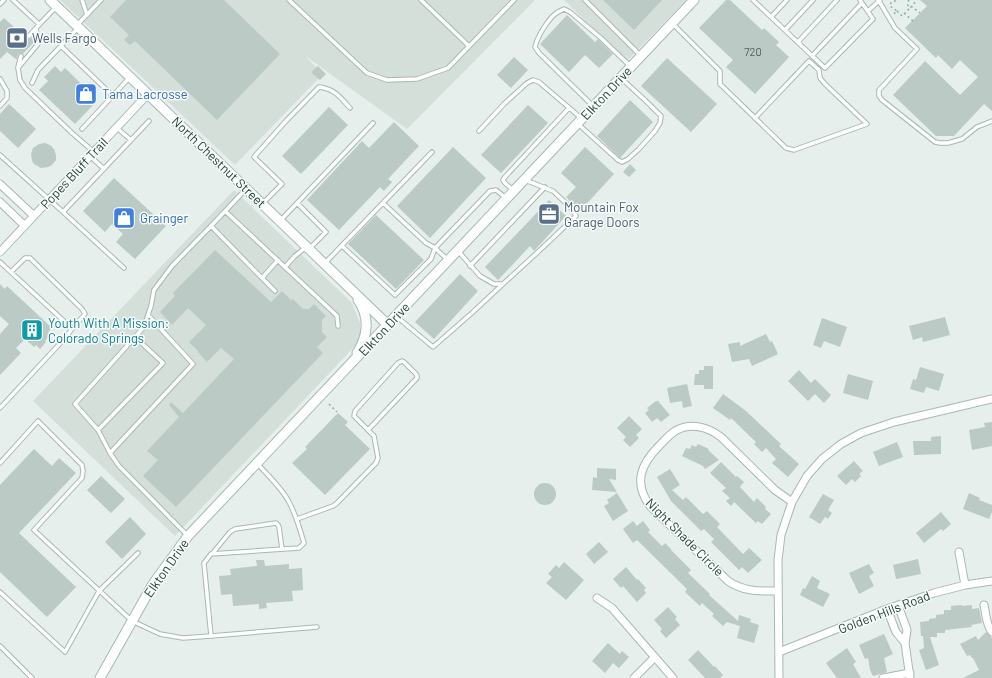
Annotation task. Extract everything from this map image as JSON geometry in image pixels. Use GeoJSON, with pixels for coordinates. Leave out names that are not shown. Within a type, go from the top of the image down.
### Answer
{"type":"FeatureCollection","features":[{"type":"Feature","properties":{"kind":"street","name":"Elkton Drive"},"geometry":{"type":"LineString","coordinates":[[100,678],[153,584],[188,536],[694,0]]}},
{"type":"Feature","properties":{"kind":"street","name":"North Chestnut Street"},"geometry":{"type":"LineString","coordinates":[[53,3],[388,325]]}},
{"type":"Feature","properties":{"kind":"street","name":"Popes Bluff Trail"},"geometry":{"type":"LineString","coordinates":[[0,252],[148,94]]}},
{"type":"Feature","properties":{"kind":"street"},"geometry":{"type":"LineString","coordinates":[[0,184],[34,216]]}},
{"type":"Feature","properties":{"kind":"street"},"geometry":{"type":"LineString","coordinates":[[0,202],[25,226]]}},
{"type":"Feature","properties":{"kind":"street"},"geometry":{"type":"LineString","coordinates":[[347,286],[361,304],[364,311],[366,326],[360,350],[348,367]]}},
{"type":"Feature","properties":{"kind":"street"},"geometry":{"type":"LineString","coordinates":[[780,678],[778,560],[782,535],[792,502],[807,476],[822,459],[841,444],[861,433],[894,422],[992,399]]}},
{"type":"Feature","properties":{"kind":"street","name":"Night Shade Circle"},"geometry":{"type":"LineString","coordinates":[[778,591],[748,590],[728,581],[650,506],[643,492],[641,475],[647,459],[669,436],[684,427],[700,427],[715,432],[775,490],[792,502]]}},
{"type":"Feature","properties":{"kind":"street"},"geometry":{"type":"LineString","coordinates":[[959,552],[965,585]]}},
{"type":"Feature","properties":{"kind":"street","name":"Golden Hills Road"},"geometry":{"type":"LineString","coordinates":[[779,652],[887,609],[934,593],[965,585],[992,581]]}},
{"type":"Feature","properties":{"kind":"street"},"geometry":{"type":"LineString","coordinates":[[597,598],[612,608],[673,678]]}},
{"type":"Feature","properties":{"kind":"street"},"geometry":{"type":"LineString","coordinates":[[984,605],[987,625],[989,630],[992,632]]}},
{"type":"Feature","properties":{"kind":"street"},"geometry":{"type":"LineString","coordinates":[[883,678],[910,676],[905,643],[907,630],[898,606]]}},
{"type":"Feature","properties":{"kind":"street"},"geometry":{"type":"LineString","coordinates":[[887,609],[896,632],[905,643]]}},
{"type":"Feature","properties":{"kind":"street"},"geometry":{"type":"LineString","coordinates":[[634,678],[655,657]]}},
{"type":"Feature","properties":{"kind":"lane"},"geometry":{"type":"LineString","coordinates":[[0,4],[4,0]]}},
{"type":"Feature","properties":{"kind":"lane"},"geometry":{"type":"LineString","coordinates":[[13,0],[39,24]]}},
{"type":"Feature","properties":{"kind":"lane"},"geometry":{"type":"LineString","coordinates":[[82,0],[87,15]]}},
{"type":"Feature","properties":{"kind":"lane"},"geometry":{"type":"LineString","coordinates":[[32,83],[38,70],[101,0]]}},
{"type":"Feature","properties":{"kind":"lane"},"geometry":{"type":"LineString","coordinates":[[289,0],[367,73],[387,80],[417,79],[448,68],[514,0]]}},
{"type":"Feature","properties":{"kind":"lane"},"geometry":{"type":"LineString","coordinates":[[421,0],[469,46]]}},
{"type":"Feature","properties":{"kind":"lane"},"geometry":{"type":"LineString","coordinates":[[585,0],[641,56]]}},
{"type":"Feature","properties":{"kind":"lane"},"geometry":{"type":"LineString","coordinates":[[753,0],[784,30],[798,42],[812,56],[825,68],[873,19],[861,1],[812,56]]}},
{"type":"Feature","properties":{"kind":"lane"},"geometry":{"type":"LineString","coordinates":[[757,4],[761,0]]}},
{"type":"Feature","properties":{"kind":"lane"},"geometry":{"type":"LineString","coordinates":[[771,17],[787,0]]}},
{"type":"Feature","properties":{"kind":"lane"},"geometry":{"type":"LineString","coordinates":[[784,30],[813,0]]}},
{"type":"Feature","properties":{"kind":"lane"},"geometry":{"type":"LineString","coordinates":[[798,42],[838,0]]}},
{"type":"Feature","properties":{"kind":"lane"},"geometry":{"type":"LineString","coordinates":[[868,11],[879,0],[895,28],[917,50],[879,90],[882,100],[935,142],[940,143],[948,143],[962,139],[977,127],[992,121]]}},
{"type":"Feature","properties":{"kind":"lane"},"geometry":{"type":"LineString","coordinates":[[29,36],[53,3]]}},
{"type":"Feature","properties":{"kind":"lane"},"geometry":{"type":"LineString","coordinates":[[594,107],[539,53],[535,47],[536,41],[550,19],[557,12],[564,9],[570,12],[632,67]]}},
{"type":"Feature","properties":{"kind":"lane"},"geometry":{"type":"LineString","coordinates":[[672,23],[720,71],[720,84],[754,118],[786,148],[794,150],[868,124],[825,84],[820,78],[819,70],[809,61],[754,118]]}},
{"type":"Feature","properties":{"kind":"lane"},"geometry":{"type":"LineString","coordinates":[[18,68],[38,44],[36,28]]}},
{"type":"Feature","properties":{"kind":"lane"},"geometry":{"type":"LineString","coordinates":[[61,46],[113,96]]}},
{"type":"Feature","properties":{"kind":"lane"},"geometry":{"type":"LineString","coordinates":[[21,56],[18,68],[20,80],[25,88],[72,133],[104,169]]}},
{"type":"Feature","properties":{"kind":"lane"},"geometry":{"type":"LineString","coordinates":[[82,129],[130,77]]}},
{"type":"Feature","properties":{"kind":"lane"},"geometry":{"type":"LineString","coordinates":[[479,131],[504,104],[527,83],[533,80],[539,82],[569,108],[618,160],[622,162],[639,150],[655,131],[660,123],[661,116],[621,78]]}},
{"type":"Feature","properties":{"kind":"lane"},"geometry":{"type":"LineString","coordinates":[[0,79],[7,91],[7,98],[0,106]]}},
{"type":"Feature","properties":{"kind":"lane"},"geometry":{"type":"LineString","coordinates":[[262,204],[282,184],[254,157],[286,121],[319,87],[326,88],[336,93],[350,108]]}},
{"type":"Feature","properties":{"kind":"lane"},"geometry":{"type":"LineString","coordinates":[[514,191],[503,180],[569,108]]}},
{"type":"Feature","properties":{"kind":"lane"},"geometry":{"type":"LineString","coordinates":[[63,212],[149,122]]}},
{"type":"Feature","properties":{"kind":"lane"},"geometry":{"type":"LineString","coordinates":[[280,221],[373,123]]}},
{"type":"Feature","properties":{"kind":"lane"},"geometry":{"type":"LineString","coordinates":[[116,128],[131,140]]}},
{"type":"Feature","properties":{"kind":"lane"},"geometry":{"type":"LineString","coordinates":[[325,264],[432,152]]}},
{"type":"Feature","properties":{"kind":"lane"},"geometry":{"type":"LineString","coordinates":[[0,154],[124,268]]}},
{"type":"Feature","properties":{"kind":"lane"},"geometry":{"type":"LineString","coordinates":[[396,316],[433,347],[473,312],[576,216],[571,208],[553,191],[525,180]]}},
{"type":"Feature","properties":{"kind":"lane"},"geometry":{"type":"LineString","coordinates":[[470,266],[545,187]]}},
{"type":"Feature","properties":{"kind":"lane"},"geometry":{"type":"LineString","coordinates":[[188,536],[119,466],[110,453],[98,430],[75,404],[144,327],[151,306],[154,290],[172,266],[246,189]]}},
{"type":"Feature","properties":{"kind":"lane"},"geometry":{"type":"LineString","coordinates":[[342,246],[395,295],[431,259],[435,248],[490,191],[496,190],[507,199]]}},
{"type":"Feature","properties":{"kind":"lane"},"geometry":{"type":"LineString","coordinates":[[285,267],[294,256],[307,248],[326,232],[297,203]]}},
{"type":"Feature","properties":{"kind":"lane"},"geometry":{"type":"LineString","coordinates":[[383,203],[426,243],[435,248],[449,261]]}},
{"type":"Feature","properties":{"kind":"lane"},"geometry":{"type":"LineString","coordinates":[[225,211],[337,316],[338,326]]}},
{"type":"Feature","properties":{"kind":"lane"},"geometry":{"type":"LineString","coordinates":[[211,226],[275,291]]}},
{"type":"Feature","properties":{"kind":"lane"},"geometry":{"type":"LineString","coordinates":[[458,251],[480,276],[494,284],[503,284]]}},
{"type":"Feature","properties":{"kind":"lane"},"geometry":{"type":"LineString","coordinates":[[0,408],[61,343],[85,314],[82,309],[30,258],[25,258],[11,272]]}},
{"type":"Feature","properties":{"kind":"lane"},"geometry":{"type":"LineString","coordinates":[[262,278],[278,260]]}},
{"type":"Feature","properties":{"kind":"lane"},"geometry":{"type":"LineString","coordinates":[[0,262],[66,323],[71,330]]}},
{"type":"Feature","properties":{"kind":"lane"},"geometry":{"type":"LineString","coordinates":[[110,453],[193,364],[148,315]]}},
{"type":"Feature","properties":{"kind":"lane"},"geometry":{"type":"LineString","coordinates":[[98,430],[163,363],[135,337]]}},
{"type":"Feature","properties":{"kind":"lane"},"geometry":{"type":"LineString","coordinates":[[297,519],[336,504],[376,463],[378,458],[374,436],[368,430],[354,416],[355,411],[400,362],[404,362],[416,374],[417,378],[368,430]]}},
{"type":"Feature","properties":{"kind":"lane"},"geometry":{"type":"LineString","coordinates":[[0,463],[38,421],[82,465],[82,478],[34,530],[132,621],[160,634],[182,638],[317,628]]}},
{"type":"Feature","properties":{"kind":"lane"},"geometry":{"type":"LineString","coordinates":[[211,554],[299,548],[304,543],[297,519],[289,501],[257,463]]}},
{"type":"Feature","properties":{"kind":"lane"},"geometry":{"type":"LineString","coordinates":[[211,636],[204,563],[211,554],[230,532],[235,529],[276,524],[279,527],[282,549]]}},
{"type":"Feature","properties":{"kind":"lane"},"geometry":{"type":"LineString","coordinates":[[0,592],[65,652],[99,591],[138,553]]}},
{"type":"Feature","properties":{"kind":"lane"},"geometry":{"type":"LineString","coordinates":[[0,646],[32,678]]}},
{"type":"Feature","properties":{"kind":"path"},"geometry":{"type":"LineString","coordinates":[[899,0],[893,2],[890,6],[902,16],[917,0]]}},
{"type":"Feature","properties":{"kind":"path"},"geometry":{"type":"LineString","coordinates":[[909,0],[907,4],[920,13]]}},
{"type":"Feature","properties":{"kind":"path"},"geometry":{"type":"LineString","coordinates":[[904,13],[913,21]]}},
{"type":"Feature","properties":{"kind":"path"},"geometry":{"type":"LineString","coordinates":[[329,404],[337,412]]}},
{"type":"Feature","properties":{"kind":"shaded area"},"geometry":{"type":"Polygon","coordinates":[[[60,0],[535,0],[407,129],[304,55],[323,74],[235,165],[60,0]]]}},
{"type":"Feature","properties":{"kind":"shaded area"},"geometry":{"type":"Polygon","coordinates":[[[564,0],[686,0],[627,61],[564,0]]]}},
{"type":"Feature","properties":{"kind":"shaded area"},"geometry":{"type":"Polygon","coordinates":[[[234,190],[352,303],[360,323],[360,336],[356,345],[175,536],[33,401],[234,190]]]}},
{"type":"Feature","properties":{"kind":"building"},"geometry":{"type":"Polygon","coordinates":[[[126,0],[224,0],[280,54],[217,120],[135,41],[130,45],[124,40],[129,35],[110,17],[126,0]]]}},
{"type":"Feature","properties":{"kind":"building"},"geometry":{"type":"Polygon","coordinates":[[[603,0],[662,0],[634,30],[603,0]]]}},
{"type":"Feature","properties":{"kind":"building"},"geometry":{"type":"Polygon","coordinates":[[[726,0],[730,0],[762,30],[764,28],[779,42],[776,45],[789,57],[755,94],[726,67],[733,60],[699,28],[726,0]]]}},
{"type":"Feature","properties":{"kind":"building"},"geometry":{"type":"Polygon","coordinates":[[[920,0],[992,0],[992,111],[984,104],[954,136],[936,136],[893,95],[925,61],[960,95],[978,77],[960,60],[952,69],[938,55],[936,58],[905,28],[927,6],[920,0]]]}},
{"type":"Feature","properties":{"kind":"building"},"geometry":{"type":"Polygon","coordinates":[[[567,15],[595,42],[598,39],[613,54],[599,68],[585,55],[569,72],[540,44],[567,15]]]}},
{"type":"Feature","properties":{"kind":"building","name":"Wells Fargo"},"geometry":{"type":"Polygon","coordinates":[[[4,18],[23,35],[26,35],[27,39],[34,36],[34,42],[23,54],[18,54],[17,60],[7,52],[0,59],[0,22],[4,18]]]}},
{"type":"Feature","properties":{"kind":"building"},"geometry":{"type":"Polygon","coordinates":[[[514,57],[528,70],[511,88],[497,75],[514,57]]]}},
{"type":"Feature","properties":{"kind":"building"},"geometry":{"type":"Polygon","coordinates":[[[667,58],[717,104],[691,132],[641,86],[667,58]]]}},
{"type":"Feature","properties":{"kind":"building"},"geometry":{"type":"Polygon","coordinates":[[[55,66],[61,72],[65,68],[96,98],[94,100],[96,102],[75,124],[39,90],[48,81],[44,77],[55,66]]]}},
{"type":"Feature","properties":{"kind":"building"},"geometry":{"type":"Polygon","coordinates":[[[318,66],[326,74],[320,80],[311,72],[318,66]]]}},
{"type":"Feature","properties":{"kind":"building"},"geometry":{"type":"Polygon","coordinates":[[[630,100],[653,122],[620,158],[597,136],[630,100]]]}},
{"type":"Feature","properties":{"kind":"building"},"geometry":{"type":"Polygon","coordinates":[[[9,104],[36,129],[18,148],[0,131],[0,114],[9,104]]]}},
{"type":"Feature","properties":{"kind":"building"},"geometry":{"type":"Polygon","coordinates":[[[528,105],[548,123],[501,173],[481,155],[528,105]]]}},
{"type":"Feature","properties":{"kind":"building"},"geometry":{"type":"Polygon","coordinates":[[[329,107],[348,125],[301,174],[282,156],[329,107]]]}},
{"type":"Feature","properties":{"kind":"building"},"geometry":{"type":"Polygon","coordinates":[[[394,122],[419,146],[388,179],[392,182],[384,191],[380,187],[339,230],[307,200],[362,141],[369,148],[394,122]]]}},
{"type":"Feature","properties":{"kind":"building"},"geometry":{"type":"Polygon","coordinates":[[[45,143],[54,149],[56,160],[52,165],[41,168],[34,164],[31,154],[33,148],[39,144],[45,143]]]}},
{"type":"Feature","properties":{"kind":"building"},"geometry":{"type":"Polygon","coordinates":[[[453,147],[486,178],[430,238],[397,206],[453,147]]]}},
{"type":"Feature","properties":{"kind":"building"},"geometry":{"type":"Polygon","coordinates":[[[585,147],[614,174],[580,211],[566,197],[576,187],[561,173],[585,147]]]}},
{"type":"Feature","properties":{"kind":"building"},"geometry":{"type":"Polygon","coordinates":[[[630,164],[636,170],[629,177],[623,172],[630,164]]]}},
{"type":"Feature","properties":{"kind":"building","name":"Grainger"},"geometry":{"type":"Polygon","coordinates":[[[114,178],[166,226],[135,259],[116,242],[123,234],[112,224],[105,232],[83,211],[114,178]]]}},
{"type":"Feature","properties":{"kind":"building"},"geometry":{"type":"Polygon","coordinates":[[[549,200],[566,216],[534,251],[530,246],[498,280],[485,267],[549,200]]]}},
{"type":"Feature","properties":{"kind":"building"},"geometry":{"type":"Polygon","coordinates":[[[376,215],[424,260],[396,289],[348,244],[376,215]]]}},
{"type":"Feature","properties":{"kind":"building"},"geometry":{"type":"Polygon","coordinates":[[[215,250],[271,302],[282,291],[303,309],[309,309],[314,304],[326,316],[322,320],[322,332],[327,337],[317,347],[323,353],[176,507],[143,476],[158,460],[147,451],[179,417],[169,405],[171,402],[183,413],[234,359],[221,348],[207,362],[189,342],[206,325],[188,308],[172,325],[160,312],[175,296],[173,293],[215,250]]]}},
{"type":"Feature","properties":{"kind":"building"},"geometry":{"type":"Polygon","coordinates":[[[460,274],[478,291],[434,339],[415,322],[460,274]]]}},
{"type":"Feature","properties":{"kind":"building","name":"Youth With A Mission: Colorado Springs"},"geometry":{"type":"Polygon","coordinates":[[[0,284],[5,289],[7,286],[52,328],[48,332],[51,334],[40,349],[36,345],[34,347],[25,339],[16,348],[21,353],[0,375],[0,334],[9,324],[0,316],[0,284]]]}},
{"type":"Feature","properties":{"kind":"building"},"geometry":{"type":"Polygon","coordinates":[[[945,317],[950,335],[923,342],[922,337],[913,340],[909,326],[945,317]]]}},
{"type":"Feature","properties":{"kind":"building"},"geometry":{"type":"Polygon","coordinates":[[[822,318],[847,327],[840,347],[824,341],[821,348],[813,345],[822,318]]]}},
{"type":"Feature","properties":{"kind":"building"},"geometry":{"type":"Polygon","coordinates":[[[766,334],[770,342],[772,341],[778,354],[752,366],[749,359],[732,362],[728,344],[740,342],[740,346],[766,334]]]}},
{"type":"Feature","properties":{"kind":"building"},"geometry":{"type":"Polygon","coordinates":[[[704,366],[713,366],[713,389],[704,389],[704,385],[694,385],[695,374],[699,374],[699,370],[704,370],[704,366]]]}},
{"type":"Feature","properties":{"kind":"building"},"geometry":{"type":"Polygon","coordinates":[[[920,367],[944,374],[939,391],[926,387],[924,393],[910,389],[913,379],[916,380],[920,367]]]}},
{"type":"Feature","properties":{"kind":"building"},"geometry":{"type":"Polygon","coordinates":[[[799,370],[811,383],[815,379],[831,395],[824,403],[815,394],[808,401],[788,381],[799,370]]]}},
{"type":"Feature","properties":{"kind":"building"},"geometry":{"type":"Polygon","coordinates":[[[848,374],[873,381],[868,400],[843,393],[848,374]]]}},
{"type":"Feature","properties":{"kind":"building"},"geometry":{"type":"Polygon","coordinates":[[[687,384],[692,406],[683,408],[682,401],[670,403],[667,388],[687,384]]]}},
{"type":"Feature","properties":{"kind":"building"},"geometry":{"type":"Polygon","coordinates":[[[723,394],[746,411],[781,444],[779,446],[799,464],[788,477],[772,463],[776,459],[766,448],[762,452],[754,444],[756,442],[731,418],[730,420],[713,408],[723,394]]]}},
{"type":"Feature","properties":{"kind":"building"},"geometry":{"type":"Polygon","coordinates":[[[658,401],[670,415],[661,422],[657,418],[652,422],[645,413],[649,410],[647,408],[658,401]]]}},
{"type":"Feature","properties":{"kind":"building"},"geometry":{"type":"Polygon","coordinates":[[[338,413],[348,422],[345,425],[370,449],[325,495],[292,463],[307,449],[305,447],[338,413]]]}},
{"type":"Feature","properties":{"kind":"building"},"geometry":{"type":"Polygon","coordinates":[[[629,416],[642,429],[636,435],[639,438],[630,447],[623,440],[626,437],[617,428],[629,416]]]}},
{"type":"Feature","properties":{"kind":"building"},"geometry":{"type":"Polygon","coordinates":[[[992,422],[992,446],[972,450],[969,430],[985,427],[984,423],[992,422]]]}},
{"type":"Feature","properties":{"kind":"building"},"geometry":{"type":"Polygon","coordinates":[[[941,436],[941,454],[914,455],[913,441],[931,441],[931,437],[941,436]]]}},
{"type":"Feature","properties":{"kind":"building"},"geometry":{"type":"Polygon","coordinates":[[[897,442],[903,457],[879,466],[873,452],[897,442]]]}},
{"type":"Feature","properties":{"kind":"building"},"geometry":{"type":"Polygon","coordinates":[[[698,444],[709,449],[708,450],[719,460],[705,469],[703,466],[682,456],[686,448],[690,449],[692,445],[696,447],[698,444]]]}},
{"type":"Feature","properties":{"kind":"building"},"geometry":{"type":"Polygon","coordinates":[[[34,449],[52,466],[59,458],[76,473],[19,533],[76,587],[47,617],[0,572],[0,485],[34,449]]]}},
{"type":"Feature","properties":{"kind":"building"},"geometry":{"type":"Polygon","coordinates":[[[854,461],[863,471],[859,474],[861,476],[855,482],[852,479],[846,485],[837,476],[854,461]]]}},
{"type":"Feature","properties":{"kind":"building"},"geometry":{"type":"Polygon","coordinates":[[[721,462],[736,477],[737,476],[744,482],[740,487],[754,502],[757,498],[766,507],[765,509],[771,514],[762,524],[758,521],[756,523],[734,502],[731,506],[726,501],[730,498],[722,491],[726,488],[710,473],[721,462]]]}},
{"type":"Feature","properties":{"kind":"building"},"geometry":{"type":"Polygon","coordinates":[[[597,468],[616,469],[616,480],[609,479],[617,492],[592,490],[593,477],[597,478],[597,468]]]}},
{"type":"Feature","properties":{"kind":"building"},"geometry":{"type":"Polygon","coordinates":[[[670,469],[680,485],[672,490],[683,500],[686,497],[703,514],[707,511],[720,524],[717,527],[743,554],[749,548],[762,560],[748,573],[742,567],[739,570],[711,542],[714,539],[704,529],[701,531],[671,501],[657,477],[670,469]]]}},
{"type":"Feature","properties":{"kind":"building"},"geometry":{"type":"Polygon","coordinates":[[[101,476],[125,499],[111,513],[87,490],[101,476]]]}},
{"type":"Feature","properties":{"kind":"building"},"geometry":{"type":"Polygon","coordinates":[[[545,483],[553,486],[556,494],[553,502],[545,505],[537,502],[534,494],[537,486],[545,483]]]}},
{"type":"Feature","properties":{"kind":"building"},"geometry":{"type":"Polygon","coordinates":[[[617,493],[628,511],[613,521],[604,506],[609,503],[607,500],[617,493]]]}},
{"type":"Feature","properties":{"kind":"building"},"geometry":{"type":"Polygon","coordinates":[[[969,493],[980,498],[979,500],[992,505],[992,512],[989,519],[963,509],[969,493]]]}},
{"type":"Feature","properties":{"kind":"building"},"geometry":{"type":"Polygon","coordinates":[[[823,494],[834,500],[828,510],[832,513],[828,519],[825,517],[820,524],[809,517],[823,494]]]}},
{"type":"Feature","properties":{"kind":"building"},"geometry":{"type":"Polygon","coordinates":[[[941,512],[951,524],[943,531],[941,529],[924,543],[916,533],[941,512]]]}},
{"type":"Feature","properties":{"kind":"building"},"geometry":{"type":"Polygon","coordinates":[[[130,517],[146,534],[122,559],[105,542],[130,517]]]}},
{"type":"Feature","properties":{"kind":"building"},"geometry":{"type":"Polygon","coordinates":[[[633,521],[637,526],[643,521],[650,530],[648,532],[662,546],[665,543],[691,570],[688,573],[710,594],[709,595],[738,621],[739,615],[751,619],[750,622],[759,625],[754,643],[737,638],[740,626],[727,622],[723,626],[712,616],[714,614],[702,603],[700,606],[685,592],[687,589],[637,540],[633,543],[623,529],[633,521]]]}},
{"type":"Feature","properties":{"kind":"building"},"geometry":{"type":"Polygon","coordinates":[[[599,542],[608,552],[594,564],[586,554],[599,542]]]}},
{"type":"Feature","properties":{"kind":"building"},"geometry":{"type":"Polygon","coordinates":[[[918,559],[921,574],[896,579],[893,565],[918,559]]]}},
{"type":"Feature","properties":{"kind":"building"},"geometry":{"type":"Polygon","coordinates":[[[256,560],[264,560],[265,566],[289,564],[289,569],[302,568],[303,590],[292,591],[293,601],[266,603],[267,608],[259,609],[259,604],[233,606],[232,594],[221,595],[219,576],[231,575],[230,569],[257,566],[256,560]]]}},
{"type":"Feature","properties":{"kind":"building"},"geometry":{"type":"Polygon","coordinates":[[[564,562],[584,580],[566,600],[546,583],[552,577],[548,574],[556,565],[559,568],[564,562]]]}},
{"type":"Feature","properties":{"kind":"building"},"geometry":{"type":"Polygon","coordinates":[[[869,564],[874,573],[869,576],[874,586],[859,594],[849,573],[869,564]]]}},
{"type":"Feature","properties":{"kind":"building"},"geometry":{"type":"Polygon","coordinates":[[[626,567],[646,588],[644,590],[646,593],[637,602],[623,586],[621,588],[613,579],[626,567]]]}},
{"type":"Feature","properties":{"kind":"building"},"geometry":{"type":"Polygon","coordinates":[[[812,576],[820,581],[817,588],[830,594],[823,607],[800,595],[803,588],[805,589],[812,576]]]}},
{"type":"Feature","properties":{"kind":"building"},"geometry":{"type":"Polygon","coordinates":[[[972,605],[972,609],[979,608],[982,623],[971,625],[972,627],[945,630],[945,633],[937,633],[937,637],[930,637],[939,665],[926,670],[919,650],[924,648],[920,622],[929,621],[929,619],[936,618],[936,615],[944,614],[944,610],[951,610],[951,606],[972,605]]]}},
{"type":"Feature","properties":{"kind":"building"},"geometry":{"type":"Polygon","coordinates":[[[668,607],[677,617],[675,619],[680,625],[666,638],[660,631],[662,629],[654,620],[668,607]]]}},
{"type":"Feature","properties":{"kind":"building"},"geometry":{"type":"Polygon","coordinates":[[[986,632],[992,638],[992,678],[963,678],[979,670],[973,658],[970,655],[967,656],[960,644],[976,636],[978,640],[986,632]]]}},
{"type":"Feature","properties":{"kind":"building"},"geometry":{"type":"Polygon","coordinates":[[[884,634],[893,654],[884,658],[887,672],[873,676],[870,670],[868,658],[865,659],[859,645],[884,634]]]}},
{"type":"Feature","properties":{"kind":"building"},"geometry":{"type":"Polygon","coordinates":[[[608,643],[620,654],[622,651],[629,657],[619,668],[613,663],[605,673],[592,661],[608,643]]]}},
{"type":"Feature","properties":{"kind":"building"},"geometry":{"type":"Polygon","coordinates":[[[847,648],[856,662],[853,664],[861,678],[837,678],[826,663],[847,648]]]}},
{"type":"Feature","properties":{"kind":"building"},"geometry":{"type":"Polygon","coordinates":[[[698,650],[723,675],[720,678],[705,678],[688,660],[698,650]]]}},
{"type":"Feature","properties":{"kind":"place","name":"Wells Fargo"},"geometry":{"type":"Point","coordinates":[17,38]}},
{"type":"Feature","properties":{"kind":"place","name":"Tama Lacrosse"},"geometry":{"type":"Point","coordinates":[86,94]}},
{"type":"Feature","properties":{"kind":"place","name":"Mountain Fox Garage Doors"},"geometry":{"type":"Point","coordinates":[549,214]}},
{"type":"Feature","properties":{"kind":"place","name":"Grainger"},"geometry":{"type":"Point","coordinates":[124,218]}},
{"type":"Feature","properties":{"kind":"place","name":"Youth With A Mission: Colorado Springs"},"geometry":{"type":"Point","coordinates":[32,330]}}]}
